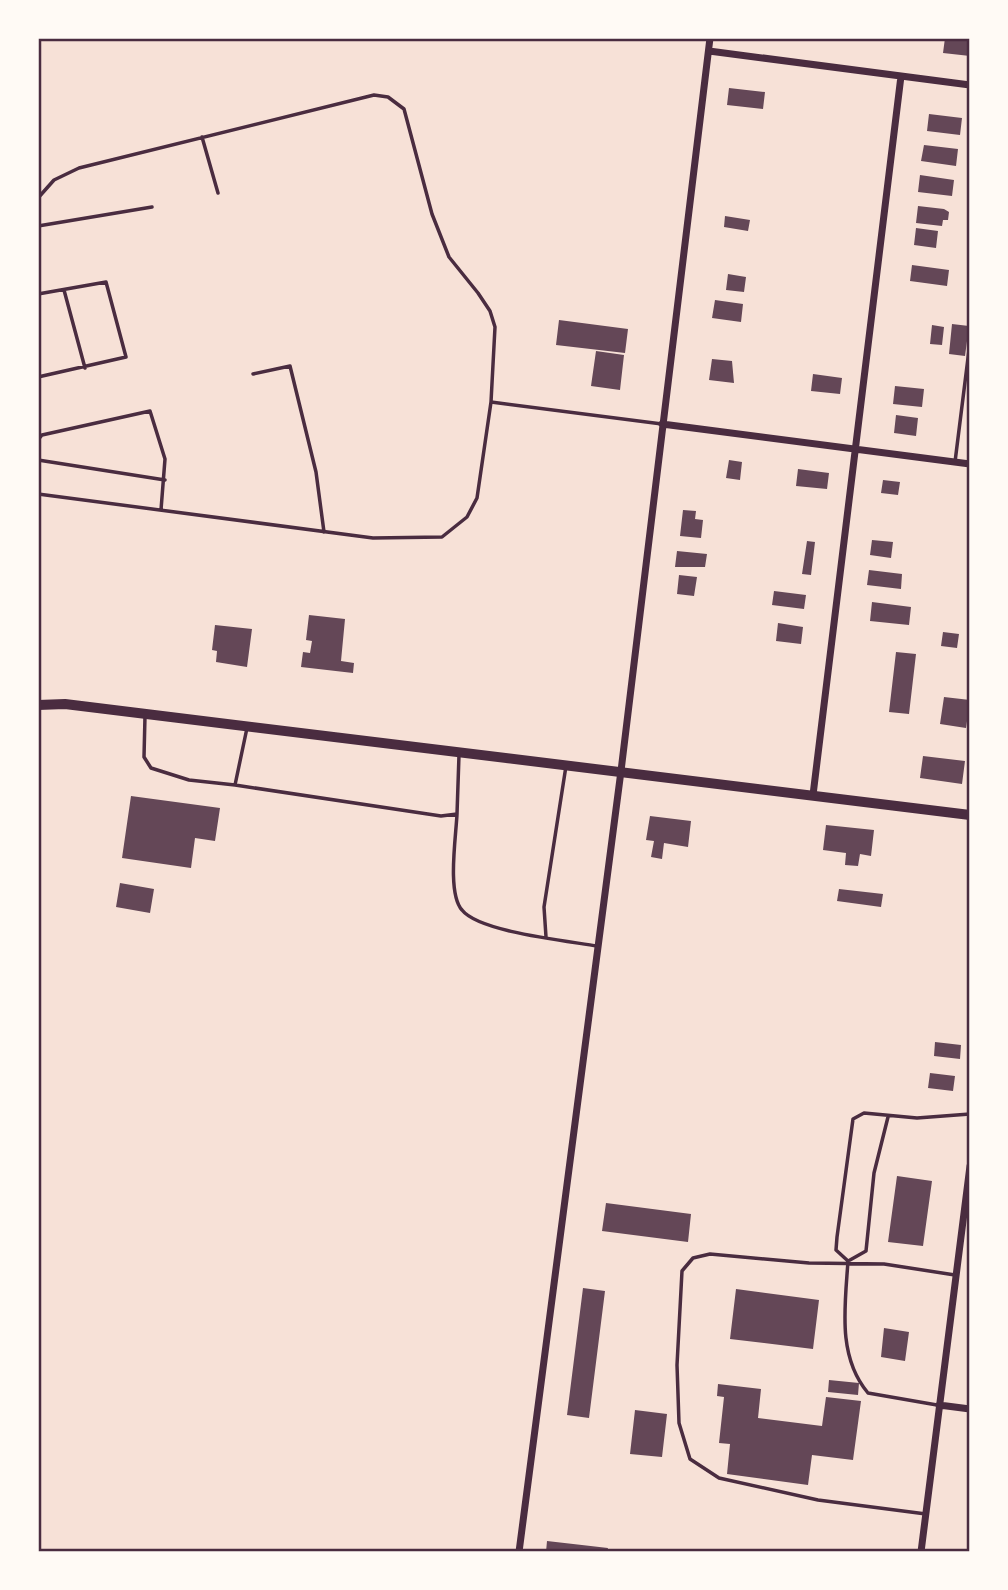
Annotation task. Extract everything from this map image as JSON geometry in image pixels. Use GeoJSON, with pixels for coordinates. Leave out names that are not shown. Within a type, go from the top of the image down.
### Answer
{"type":"FeatureCollection","features":[{"type":"Feature","properties":{"kind":"main road"},"geometry":{"type":"LineString","coordinates":[[38,705],[65,704],[145,713],[970,815]]}},
{"type":"Feature","properties":{"kind":"street"},"geometry":{"type":"LineString","coordinates":[[519,1552],[621,771],[710,38]]}},
{"type":"Feature","properties":{"kind":"street"},"geometry":{"type":"LineString","coordinates":[[709,51],[970,85]]}},
{"type":"Feature","properties":{"kind":"street"},"geometry":{"type":"LineString","coordinates":[[813,795],[901,76]]}},
{"type":"Feature","properties":{"kind":"street"},"geometry":{"type":"LineString","coordinates":[[662,424],[970,464]]}},
{"type":"Feature","properties":{"kind":"street"},"geometry":{"type":"LineString","coordinates":[[921,1552],[970,1166]]}},
{"type":"Feature","properties":{"kind":"street"},"geometry":{"type":"LineString","coordinates":[[939,1405],[970,1409]]}},
{"type":"Feature","properties":{"kind":"lane"},"geometry":{"type":"LineString","coordinates":[[38,198],[54,180],[79,168],[374,96],[388,97],[404,109],[432,214],[449,257],[490,311],[495,327],[492,402],[477,498],[467,517],[442,537],[373,538],[38,494]]}},
{"type":"Feature","properties":{"kind":"lane"},"geometry":{"type":"LineString","coordinates":[[202,138],[218,193]]}},
{"type":"Feature","properties":{"kind":"lane"},"geometry":{"type":"LineString","coordinates":[[38,226],[152,207]]}},
{"type":"Feature","properties":{"kind":"lane"},"geometry":{"type":"LineString","coordinates":[[38,295],[106,282],[126,357],[38,377]]}},
{"type":"Feature","properties":{"kind":"lane"},"geometry":{"type":"LineString","coordinates":[[64,290],[85,368]]}},
{"type":"Feature","properties":{"kind":"lane"},"geometry":{"type":"LineString","coordinates":[[955,462],[970,342]]}},
{"type":"Feature","properties":{"kind":"lane"},"geometry":{"type":"LineString","coordinates":[[253,374],[290,366],[316,472],[324,532]]}},
{"type":"Feature","properties":{"kind":"lane"},"geometry":{"type":"LineString","coordinates":[[492,402],[662,424]]}},
{"type":"Feature","properties":{"kind":"lane"},"geometry":{"type":"LineString","coordinates":[[38,440],[42,435],[149,411],[165,459],[161,511]]}},
{"type":"Feature","properties":{"kind":"lane"},"geometry":{"type":"LineString","coordinates":[[38,460],[165,480]]}},
{"type":"Feature","properties":{"kind":"lane"},"geometry":{"type":"LineString","coordinates":[[145,713],[144,757],[151,768],[189,780],[441,816],[457,814]]}},
{"type":"Feature","properties":{"kind":"lane"},"geometry":{"type":"LineString","coordinates":[[235,785],[247,726]]}},
{"type":"Feature","properties":{"kind":"lane"},"geometry":{"type":"LineString","coordinates":[[459,752],[454,882],[460,909],[475,920],[598,946]]}},
{"type":"Feature","properties":{"kind":"lane"},"geometry":{"type":"LineString","coordinates":[[546,937],[544,907],[566,764]]}},
{"type":"Feature","properties":{"kind":"lane"},"geometry":{"type":"LineString","coordinates":[[848,1261],[836,1250],[849,1132],[853,1119],[863,1113],[888,1117],[970,1114]]}},
{"type":"Feature","properties":{"kind":"lane"},"geometry":{"type":"LineString","coordinates":[[848,1261],[866,1251],[874,1173],[888,1117]]}},
{"type":"Feature","properties":{"kind":"lane"},"geometry":{"type":"LineString","coordinates":[[926,1514],[818,1500],[719,1478],[690,1458],[679,1423],[677,1365],[682,1271],[693,1258],[710,1254],[809,1263],[848,1261],[955,1275]]}},
{"type":"Feature","properties":{"kind":"lane"},"geometry":{"type":"LineString","coordinates":[[848,1261],[843,1328],[859,1381],[868,1393],[939,1405]]}},
{"type":"Feature","properties":{"kind":"building"},"geometry":{"type":"Polygon","coordinates":[[[945,38],[970,38],[970,56],[943,53],[945,38]]]}},
{"type":"Feature","properties":{"kind":"building"},"geometry":{"type":"Polygon","coordinates":[[[729,88],[765,92],[763,109],[727,105],[729,88]]]}},
{"type":"Feature","properties":{"kind":"building"},"geometry":{"type":"Polygon","coordinates":[[[929,114],[962,118],[960,135],[927,131],[929,114]]]}},
{"type":"Feature","properties":{"kind":"building"},"geometry":{"type":"Polygon","coordinates":[[[924,145],[958,149],[956,166],[921,161],[924,145]]]}},
{"type":"Feature","properties":{"kind":"building"},"geometry":{"type":"Polygon","coordinates":[[[920,175],[954,180],[952,196],[918,192],[920,175]]]}},
{"type":"Feature","properties":{"kind":"building"},"geometry":{"type":"Polygon","coordinates":[[[918,206],[944,209],[949,212],[948,220],[943,220],[942,226],[916,223],[918,206]]]}},
{"type":"Feature","properties":{"kind":"building"},"geometry":{"type":"Polygon","coordinates":[[[725,216],[750,220],[748,231],[724,227],[725,216]]]}},
{"type":"Feature","properties":{"kind":"building"},"geometry":{"type":"Polygon","coordinates":[[[916,228],[938,231],[936,248],[914,245],[916,228]]]}},
{"type":"Feature","properties":{"kind":"building"},"geometry":{"type":"Polygon","coordinates":[[[912,265],[949,270],[947,286],[910,281],[912,265]]]}},
{"type":"Feature","properties":{"kind":"building"},"geometry":{"type":"Polygon","coordinates":[[[728,274],[746,277],[744,292],[726,290],[728,274]]]}},
{"type":"Feature","properties":{"kind":"building"},"geometry":{"type":"Polygon","coordinates":[[[715,300],[743,304],[741,322],[712,318],[715,300]]]}},
{"type":"Feature","properties":{"kind":"building"},"geometry":{"type":"Polygon","coordinates":[[[559,320],[628,329],[625,353],[556,345],[559,320]]]}},
{"type":"Feature","properties":{"kind":"building"},"geometry":{"type":"Polygon","coordinates":[[[952,324],[969,326],[965,356],[949,354],[952,324]]]}},
{"type":"Feature","properties":{"kind":"building"},"geometry":{"type":"Polygon","coordinates":[[[932,325],[944,327],[942,345],[930,344],[932,325]]]}},
{"type":"Feature","properties":{"kind":"building"},"geometry":{"type":"Polygon","coordinates":[[[596,351],[624,355],[620,390],[591,386],[596,351]]]}},
{"type":"Feature","properties":{"kind":"building"},"geometry":{"type":"Polygon","coordinates":[[[712,359],[732,361],[734,383],[709,380],[712,359]]]}},
{"type":"Feature","properties":{"kind":"building"},"geometry":{"type":"Polygon","coordinates":[[[813,374],[842,378],[840,394],[811,391],[813,374]]]}},
{"type":"Feature","properties":{"kind":"building"},"geometry":{"type":"Polygon","coordinates":[[[895,386],[924,389],[922,407],[893,404],[895,386]]]}},
{"type":"Feature","properties":{"kind":"building"},"geometry":{"type":"Polygon","coordinates":[[[896,415],[918,418],[916,436],[894,433],[896,415]]]}},
{"type":"Feature","properties":{"kind":"building"},"geometry":{"type":"Polygon","coordinates":[[[729,460],[742,462],[740,480],[726,478],[729,460]]]}},
{"type":"Feature","properties":{"kind":"building"},"geometry":{"type":"Polygon","coordinates":[[[798,469],[829,473],[827,489],[796,486],[798,469]]]}},
{"type":"Feature","properties":{"kind":"building"},"geometry":{"type":"Polygon","coordinates":[[[883,480],[900,482],[898,495],[881,493],[883,480]]]}},
{"type":"Feature","properties":{"kind":"building"},"geometry":{"type":"Polygon","coordinates":[[[683,510],[696,511],[695,519],[703,520],[701,538],[680,536],[683,510]]]}},
{"type":"Feature","properties":{"kind":"building"},"geometry":{"type":"Polygon","coordinates":[[[872,540],[893,542],[891,558],[870,555],[872,540]]]}},
{"type":"Feature","properties":{"kind":"building"},"geometry":{"type":"Polygon","coordinates":[[[807,541],[815,542],[811,575],[802,574],[807,541]]]}},
{"type":"Feature","properties":{"kind":"building"},"geometry":{"type":"Polygon","coordinates":[[[677,551],[707,554],[705,567],[675,567],[677,551]]]}},
{"type":"Feature","properties":{"kind":"building"},"geometry":{"type":"Polygon","coordinates":[[[869,570],[902,574],[901,589],[867,585],[869,570]]]}},
{"type":"Feature","properties":{"kind":"building"},"geometry":{"type":"Polygon","coordinates":[[[679,575],[697,577],[694,596],[677,594],[679,575]]]}},
{"type":"Feature","properties":{"kind":"building"},"geometry":{"type":"Polygon","coordinates":[[[774,591],[806,595],[804,609],[772,605],[774,591]]]}},
{"type":"Feature","properties":{"kind":"building"},"geometry":{"type":"Polygon","coordinates":[[[872,602],[911,607],[909,625],[870,621],[872,602]]]}},
{"type":"Feature","properties":{"kind":"building"},"geometry":{"type":"Polygon","coordinates":[[[309,615],[345,619],[341,661],[354,663],[353,673],[301,667],[303,652],[310,653],[312,641],[306,640],[309,615]]]}},
{"type":"Feature","properties":{"kind":"building"},"geometry":{"type":"Polygon","coordinates":[[[778,623],[803,627],[801,644],[776,641],[778,623]]]}},
{"type":"Feature","properties":{"kind":"building"},"geometry":{"type":"Polygon","coordinates":[[[215,625],[252,629],[247,667],[216,662],[217,651],[212,650],[215,625]]]}},
{"type":"Feature","properties":{"kind":"building"},"geometry":{"type":"Polygon","coordinates":[[[943,632],[959,634],[957,648],[941,646],[943,632]]]}},
{"type":"Feature","properties":{"kind":"building"},"geometry":{"type":"Polygon","coordinates":[[[896,652],[916,654],[909,714],[889,712],[896,652]]]}},
{"type":"Feature","properties":{"kind":"building"},"geometry":{"type":"Polygon","coordinates":[[[944,697],[970,700],[966,728],[940,724],[944,697]]]}},
{"type":"Feature","properties":{"kind":"building"},"geometry":{"type":"Polygon","coordinates":[[[923,756],[965,761],[962,784],[920,778],[923,756]]]}},
{"type":"Feature","properties":{"kind":"building"},"geometry":{"type":"Polygon","coordinates":[[[131,796],[220,808],[215,841],[195,838],[191,868],[122,858],[131,796]]]}},
{"type":"Feature","properties":{"kind":"building"},"geometry":{"type":"Polygon","coordinates":[[[650,816],[691,821],[688,847],[664,843],[662,859],[651,857],[654,841],[646,840],[650,816]]]}},
{"type":"Feature","properties":{"kind":"building"},"geometry":{"type":"Polygon","coordinates":[[[826,825],[874,830],[871,856],[860,854],[858,866],[845,865],[846,853],[823,850],[826,825]]]}},
{"type":"Feature","properties":{"kind":"building"},"geometry":{"type":"Polygon","coordinates":[[[120,883],[154,889],[150,913],[116,907],[120,883]]]}},
{"type":"Feature","properties":{"kind":"building"},"geometry":{"type":"Polygon","coordinates":[[[839,889],[883,894],[881,907],[837,901],[839,889]]]}},
{"type":"Feature","properties":{"kind":"building"},"geometry":{"type":"Polygon","coordinates":[[[935,1042],[961,1045],[960,1059],[934,1056],[935,1042]]]}},
{"type":"Feature","properties":{"kind":"building"},"geometry":{"type":"Polygon","coordinates":[[[930,1073],[955,1076],[953,1091],[928,1088],[930,1073]]]}},
{"type":"Feature","properties":{"kind":"building"},"geometry":{"type":"Polygon","coordinates":[[[897,1176],[932,1181],[923,1246],[888,1242],[897,1176]]]}},
{"type":"Feature","properties":{"kind":"building"},"geometry":{"type":"Polygon","coordinates":[[[606,1203],[691,1214],[688,1242],[602,1231],[606,1203]]]}},
{"type":"Feature","properties":{"kind":"building"},"geometry":{"type":"Polygon","coordinates":[[[583,1288],[605,1291],[589,1418],[567,1415],[583,1288]]]}},
{"type":"Feature","properties":{"kind":"building"},"geometry":{"type":"Polygon","coordinates":[[[736,1289],[819,1300],[813,1349],[730,1339],[736,1289]]]}},
{"type":"Feature","properties":{"kind":"building"},"geometry":{"type":"Polygon","coordinates":[[[884,1328],[909,1332],[905,1361],[881,1357],[884,1328]]]}},
{"type":"Feature","properties":{"kind":"building"},"geometry":{"type":"Polygon","coordinates":[[[829,1380],[859,1383],[858,1395],[828,1392],[829,1380]]]}},
{"type":"Feature","properties":{"kind":"building"},"geometry":{"type":"Polygon","coordinates":[[[718,1384],[761,1389],[758,1418],[822,1426],[826,1397],[861,1401],[853,1460],[812,1455],[808,1485],[727,1474],[730,1444],[719,1443],[724,1397],[717,1396],[718,1384]]]}},
{"type":"Feature","properties":{"kind":"building"},"geometry":{"type":"Polygon","coordinates":[[[635,1410],[667,1414],[662,1457],[630,1454],[635,1410]]]}},
{"type":"Feature","properties":{"kind":"building"},"geometry":{"type":"Polygon","coordinates":[[[547,1541],[608,1548],[607,1552],[546,1552],[547,1541]]]}}]}
